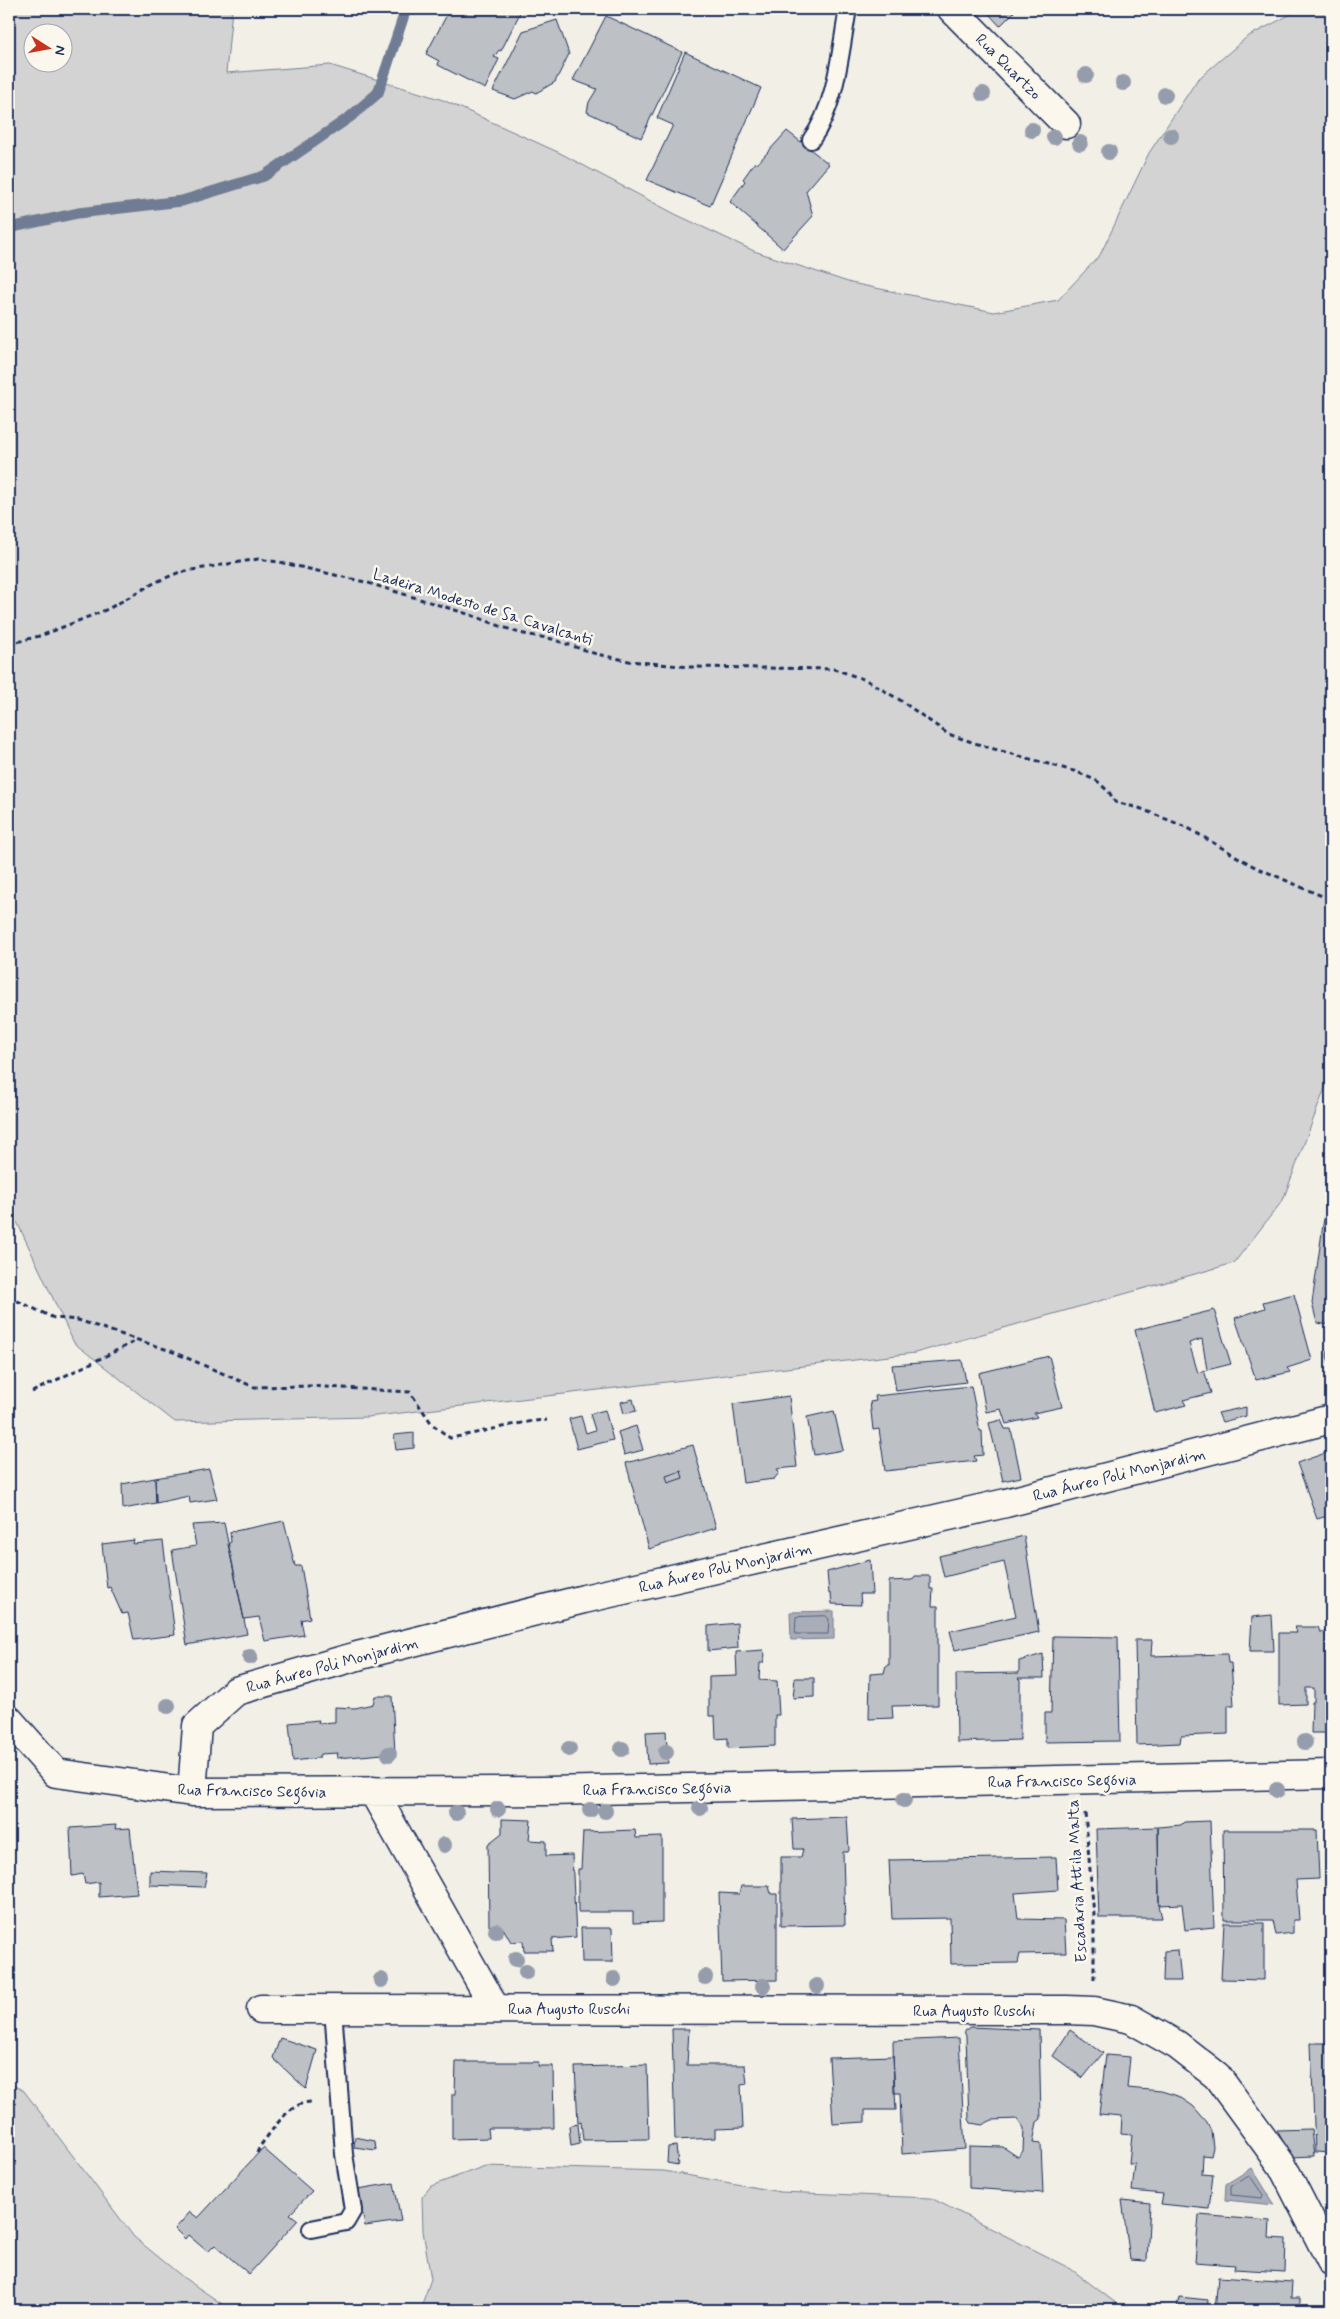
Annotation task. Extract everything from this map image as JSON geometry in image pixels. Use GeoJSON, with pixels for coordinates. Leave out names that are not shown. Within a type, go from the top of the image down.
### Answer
{"type":"FeatureCollection","features":[{"type":"Feature","properties":{"kind":"street","name":"Rua Quartzo"},"geometry":{"type":"LineString","coordinates":[[952,9],[1066,124]]}},
{"type":"Feature","properties":{"kind":"street","name":"Rua Áureo Poli Monjardim"},"geometry":{"type":"LineString","coordinates":[[192,1792],[197,1726],[236,1690],[361,1655],[584,1599],[1006,1503],[1331,1419]]}},
{"type":"Feature","properties":{"kind":"street","name":"Rua Francisco Segóvia"},"geometry":{"type":"LineString","coordinates":[[9,1720],[56,1774],[192,1792],[547,1791],[1331,1774]]}},
{"type":"Feature","properties":{"kind":"street","name":"Rua Augusto Ruschi"},"geometry":{"type":"LineString","coordinates":[[373,1791],[495,2008]]}},
{"type":"Feature","properties":{"kind":"street","name":"Rua Augusto Ruschi"},"geometry":{"type":"LineString","coordinates":[[260,2009],[495,2008],[1094,2011],[1131,2019],[1177,2045],[1217,2076],[1282,2166],[1331,2261]]}},
{"type":"Feature","properties":{"kind":"lane"},"geometry":{"type":"LineString","coordinates":[[811,140],[820,130],[832,94],[848,9]]}},
{"type":"Feature","properties":{"kind":"lane"},"geometry":{"type":"LineString","coordinates":[[311,2229],[346,2222],[353,2210],[344,2154],[333,2008]]}},
{"type":"Feature","properties":{"kind":"path","name":"Ladeira Modesto de Sa Cavalcanti"},"geometry":{"type":"LineString","coordinates":[[9,644],[43,635],[108,610],[156,582],[180,572],[258,558],[314,568],[462,612],[519,632],[552,639],[596,654],[629,661],[690,667],[834,669],[866,680],[900,700],[948,734],[987,748],[1077,772],[1097,781],[1115,802],[1139,808],[1188,828],[1253,866],[1331,900]]}},
{"type":"Feature","properties":{"kind":"path"},"geometry":{"type":"LineString","coordinates":[[9,1297],[54,1318],[78,1320],[198,1362],[254,1387],[310,1386],[410,1392],[432,1424],[450,1438],[504,1428],[523,1421],[547,1420]]}},
{"type":"Feature","properties":{"kind":"path"},"geometry":{"type":"LineString","coordinates":[[32,1392],[136,1341]]}},
{"type":"Feature","properties":{"kind":"path","name":"Escadaria Attila Malta"},"geometry":{"type":"LineString","coordinates":[[1082,1780],[1094,1915],[1094,2011]]}},
{"type":"Feature","properties":{"kind":"path"},"geometry":{"type":"LineString","coordinates":[[257,2153],[260,2146],[289,2111],[306,2101],[340,2103]]}},
{"type":"Feature","properties":{"kind":"shaded area"},"geometry":{"type":"Polygon","coordinates":[[[9,9],[232,9],[226,73],[330,65],[443,100],[560,153],[675,214],[754,251],[851,283],[994,312],[1058,300],[1100,255],[1149,153],[1197,80],[1247,37],[1301,9],[1331,9],[1331,1072],[1283,1200],[1234,1263],[915,1353],[367,1417],[175,1422],[74,1343],[17,1222],[9,1216],[9,9]]]}},
{"type":"Feature","properties":{"kind":"shaded area"},"geometry":{"type":"Polygon","coordinates":[[[9,2083],[24,2091],[134,2237],[184,2278],[231,2310],[9,2310],[9,2083]]]}},
{"type":"Feature","properties":{"kind":"shaded area"},"geometry":{"type":"Polygon","coordinates":[[[485,2166],[664,2171],[780,2192],[931,2198],[1071,2269],[1125,2310],[420,2310],[431,2279],[423,2231],[422,2197],[431,2186],[485,2166]]]}},
{"type":"Feature","properties":{"kind":"water"},"geometry":{"type":"Polygon","coordinates":[[[834,1611],[834,1639],[791,1640],[790,1612],[834,1611]]]}},
{"type":"Feature","properties":{"kind":"water"},"geometry":{"type":"Polygon","coordinates":[[[1252,2168],[1275,2205],[1225,2200],[1226,2184],[1252,2168]]]}},
{"type":"Feature","properties":{"kind":"building"},"geometry":{"type":"Polygon","coordinates":[[[450,9],[526,9],[524,13],[521,11],[501,51],[499,50],[494,57],[499,59],[485,89],[438,65],[439,61],[426,54],[450,9]]]}},
{"type":"Feature","properties":{"kind":"building"},"geometry":{"type":"Polygon","coordinates":[[[993,9],[1011,9],[1014,12],[1000,26],[988,13],[993,9]]]}},
{"type":"Feature","properties":{"kind":"building"},"geometry":{"type":"Polygon","coordinates":[[[606,16],[682,52],[641,138],[587,112],[589,102],[597,89],[573,80],[606,16]]]}},
{"type":"Feature","properties":{"kind":"building"},"geometry":{"type":"Polygon","coordinates":[[[557,20],[569,54],[555,82],[536,93],[533,91],[515,99],[493,91],[523,31],[557,20]]]}},
{"type":"Feature","properties":{"kind":"building"},"geometry":{"type":"Polygon","coordinates":[[[685,52],[761,88],[710,206],[647,180],[673,125],[657,118],[685,52]]]}},
{"type":"Feature","properties":{"kind":"building"},"geometry":{"type":"Polygon","coordinates":[[[787,131],[829,164],[806,191],[813,216],[783,249],[730,202],[745,181],[743,179],[755,162],[757,164],[787,131]]]}},
{"type":"Feature","properties":{"kind":"building"},"geometry":{"type":"Polygon","coordinates":[[[1331,1168],[1331,1325],[1317,1323],[1312,1303],[1331,1168]]]}},
{"type":"Feature","properties":{"kind":"building"},"geometry":{"type":"Polygon","coordinates":[[[1294,1294],[1312,1360],[1287,1368],[1290,1372],[1256,1380],[1235,1318],[1265,1308],[1263,1302],[1294,1294]]]}},
{"type":"Feature","properties":{"kind":"building"},"geometry":{"type":"Polygon","coordinates":[[[1214,1310],[1231,1364],[1207,1370],[1202,1339],[1189,1343],[1198,1373],[1204,1370],[1211,1393],[1183,1400],[1186,1405],[1155,1413],[1135,1330],[1214,1310]]]}},
{"type":"Feature","properties":{"kind":"building"},"geometry":{"type":"Polygon","coordinates":[[[1331,1336],[1331,1368],[1327,1356],[1331,1336]]]}},
{"type":"Feature","properties":{"kind":"building"},"geometry":{"type":"Polygon","coordinates":[[[1049,1356],[1062,1407],[1034,1413],[1037,1417],[1006,1424],[1001,1409],[986,1412],[979,1373],[1049,1356]]]}},
{"type":"Feature","properties":{"kind":"building"},"geometry":{"type":"Polygon","coordinates":[[[962,1360],[966,1382],[896,1391],[892,1365],[962,1360]]]}},
{"type":"Feature","properties":{"kind":"building"},"geometry":{"type":"Polygon","coordinates":[[[971,1386],[980,1431],[982,1431],[983,1455],[974,1456],[976,1461],[885,1471],[879,1429],[873,1430],[870,1402],[876,1401],[875,1396],[971,1386]]]}},
{"type":"Feature","properties":{"kind":"building"},"geometry":{"type":"Polygon","coordinates":[[[789,1396],[797,1467],[777,1469],[779,1473],[774,1479],[743,1483],[733,1404],[789,1396]]]}},
{"type":"Feature","properties":{"kind":"building"},"geometry":{"type":"Polygon","coordinates":[[[633,1399],[636,1411],[624,1414],[621,1402],[633,1399]]]}},
{"type":"Feature","properties":{"kind":"building"},"geometry":{"type":"Polygon","coordinates":[[[1246,1407],[1246,1416],[1222,1422],[1218,1413],[1246,1407]]]}},
{"type":"Feature","properties":{"kind":"building"},"geometry":{"type":"Polygon","coordinates":[[[605,1410],[613,1440],[577,1449],[569,1419],[581,1416],[586,1433],[595,1430],[590,1414],[605,1410]]]}},
{"type":"Feature","properties":{"kind":"building"},"geometry":{"type":"Polygon","coordinates":[[[834,1411],[843,1450],[814,1455],[807,1417],[834,1411]]]}},
{"type":"Feature","properties":{"kind":"building"},"geometry":{"type":"Polygon","coordinates":[[[1001,1420],[1005,1429],[1011,1429],[1021,1477],[1003,1481],[989,1423],[1001,1420]]]}},
{"type":"Feature","properties":{"kind":"building"},"geometry":{"type":"Polygon","coordinates":[[[636,1426],[643,1450],[624,1455],[618,1432],[636,1426]]]}},
{"type":"Feature","properties":{"kind":"building"},"geometry":{"type":"Polygon","coordinates":[[[414,1433],[414,1448],[396,1450],[394,1435],[414,1433]]]}},
{"type":"Feature","properties":{"kind":"building"},"geometry":{"type":"Polygon","coordinates":[[[693,1445],[716,1528],[649,1549],[626,1463],[693,1445]]]}},
{"type":"Feature","properties":{"kind":"building"},"geometry":{"type":"Polygon","coordinates":[[[1331,1451],[1331,1515],[1317,1519],[1297,1463],[1331,1451]]]}},
{"type":"Feature","properties":{"kind":"building"},"geometry":{"type":"Polygon","coordinates":[[[209,1469],[217,1499],[190,1503],[189,1496],[156,1503],[155,1478],[209,1469]]]}},
{"type":"Feature","properties":{"kind":"building"},"geometry":{"type":"Polygon","coordinates":[[[681,1471],[683,1478],[668,1483],[666,1476],[681,1471]]]}},
{"type":"Feature","properties":{"kind":"building"},"geometry":{"type":"Polygon","coordinates":[[[155,1478],[156,1503],[123,1509],[122,1484],[155,1478]]]}},
{"type":"Feature","properties":{"kind":"building"},"geometry":{"type":"Polygon","coordinates":[[[284,1521],[295,1566],[301,1566],[310,1618],[301,1620],[304,1635],[265,1641],[259,1617],[244,1619],[228,1544],[231,1542],[230,1532],[284,1521]]]}},
{"type":"Feature","properties":{"kind":"building"},"geometry":{"type":"Polygon","coordinates":[[[224,1523],[247,1634],[187,1645],[172,1550],[196,1546],[192,1525],[224,1523]]]}},
{"type":"Feature","properties":{"kind":"building"},"geometry":{"type":"Polygon","coordinates":[[[1024,1536],[1039,1632],[955,1650],[950,1631],[1016,1616],[1004,1562],[944,1577],[939,1556],[1024,1536]]]}},
{"type":"Feature","properties":{"kind":"building"},"geometry":{"type":"Polygon","coordinates":[[[134,1540],[133,1544],[163,1541],[175,1635],[134,1640],[128,1613],[122,1614],[110,1587],[107,1588],[102,1544],[134,1540]]]}},
{"type":"Feature","properties":{"kind":"building"},"geometry":{"type":"Polygon","coordinates":[[[870,1560],[872,1594],[860,1594],[861,1605],[832,1604],[827,1572],[870,1560]]]}},
{"type":"Feature","properties":{"kind":"building"},"geometry":{"type":"Polygon","coordinates":[[[915,1576],[930,1576],[930,1589],[933,1589],[932,1606],[938,1606],[938,1705],[892,1706],[893,1718],[869,1719],[870,1674],[884,1673],[886,1665],[889,1665],[889,1581],[912,1580],[915,1576]]]}},
{"type":"Feature","properties":{"kind":"building"},"geometry":{"type":"Polygon","coordinates":[[[1272,1615],[1274,1651],[1250,1651],[1252,1617],[1272,1615]]]}},
{"type":"Feature","properties":{"kind":"building"},"geometry":{"type":"Polygon","coordinates":[[[737,1623],[738,1648],[708,1651],[708,1626],[737,1623]]]}},
{"type":"Feature","properties":{"kind":"building"},"geometry":{"type":"Polygon","coordinates":[[[1295,1627],[1318,1627],[1320,1632],[1331,1631],[1331,1733],[1311,1733],[1314,1688],[1306,1688],[1306,1704],[1279,1705],[1279,1633],[1297,1633],[1295,1627]]]}},
{"type":"Feature","properties":{"kind":"building"},"geometry":{"type":"Polygon","coordinates":[[[1053,1636],[1118,1637],[1120,1741],[1045,1742],[1045,1713],[1051,1713],[1053,1636]]]}},
{"type":"Feature","properties":{"kind":"building"},"geometry":{"type":"Polygon","coordinates":[[[1135,1640],[1152,1640],[1151,1656],[1227,1654],[1228,1663],[1231,1663],[1234,1705],[1228,1705],[1228,1734],[1181,1736],[1180,1743],[1137,1745],[1135,1640]]]}},
{"type":"Feature","properties":{"kind":"building"},"geometry":{"type":"Polygon","coordinates":[[[763,1650],[765,1655],[763,1663],[760,1663],[759,1680],[777,1681],[779,1715],[775,1715],[775,1746],[728,1748],[728,1738],[716,1739],[715,1716],[709,1716],[709,1677],[737,1676],[736,1652],[763,1650]]]}},
{"type":"Feature","properties":{"kind":"building"},"geometry":{"type":"Polygon","coordinates":[[[1043,1654],[1044,1678],[1018,1678],[1020,1680],[1020,1740],[957,1742],[956,1674],[1019,1673],[1019,1661],[1043,1654]]]}},
{"type":"Feature","properties":{"kind":"building"},"geometry":{"type":"Polygon","coordinates":[[[795,1678],[814,1678],[814,1697],[793,1698],[795,1678]]]}},
{"type":"Feature","properties":{"kind":"building"},"geometry":{"type":"Polygon","coordinates":[[[375,1696],[392,1696],[395,1753],[337,1758],[338,1753],[320,1754],[319,1758],[293,1761],[289,1723],[319,1720],[318,1723],[335,1722],[335,1707],[355,1708],[373,1704],[375,1696]]]}},
{"type":"Feature","properties":{"kind":"building"},"geometry":{"type":"Polygon","coordinates":[[[666,1731],[668,1763],[648,1764],[646,1732],[666,1731]]]}},
{"type":"Feature","properties":{"kind":"building"},"geometry":{"type":"Polygon","coordinates":[[[847,1817],[849,1850],[848,1852],[843,1852],[845,1925],[781,1926],[781,1857],[801,1857],[803,1849],[794,1849],[792,1819],[847,1817]]]}},
{"type":"Feature","properties":{"kind":"building"},"geometry":{"type":"Polygon","coordinates":[[[502,1819],[531,1820],[529,1840],[546,1841],[546,1856],[572,1855],[576,1937],[552,1939],[553,1951],[524,1951],[523,1941],[511,1942],[503,1928],[489,1926],[488,1844],[502,1833],[502,1819]]]}},
{"type":"Feature","properties":{"kind":"building"},"geometry":{"type":"Polygon","coordinates":[[[1210,1821],[1214,1927],[1185,1930],[1182,1904],[1159,1905],[1158,1827],[1181,1825],[1184,1822],[1210,1821]]]}},
{"type":"Feature","properties":{"kind":"building"},"geometry":{"type":"Polygon","coordinates":[[[116,1825],[115,1829],[130,1828],[137,1894],[99,1897],[99,1882],[85,1884],[83,1874],[72,1876],[70,1828],[116,1825]]]}},
{"type":"Feature","properties":{"kind":"building"},"geometry":{"type":"Polygon","coordinates":[[[1158,1827],[1159,1905],[1162,1918],[1099,1918],[1096,1829],[1158,1827]]]}},
{"type":"Feature","properties":{"kind":"building"},"geometry":{"type":"Polygon","coordinates":[[[635,1830],[636,1838],[662,1837],[662,1922],[633,1923],[633,1912],[578,1912],[578,1869],[581,1869],[583,1832],[635,1830]]]}},
{"type":"Feature","properties":{"kind":"building"},"geometry":{"type":"Polygon","coordinates":[[[1223,1830],[1317,1830],[1319,1879],[1296,1880],[1299,1920],[1293,1920],[1293,1933],[1276,1935],[1273,1920],[1224,1920],[1223,1830]]]}},
{"type":"Feature","properties":{"kind":"building"},"geometry":{"type":"Polygon","coordinates":[[[1331,1845],[1331,1937],[1328,1846],[1331,1845]]]}},
{"type":"Feature","properties":{"kind":"building"},"geometry":{"type":"Polygon","coordinates":[[[1056,1857],[1058,1890],[1015,1893],[1018,1919],[1064,1920],[1066,1953],[1020,1954],[1018,1963],[951,1964],[950,1918],[892,1919],[889,1860],[1056,1857]]]}},
{"type":"Feature","properties":{"kind":"building"},"geometry":{"type":"Polygon","coordinates":[[[150,1871],[207,1873],[204,1887],[150,1885],[150,1871]]]}},
{"type":"Feature","properties":{"kind":"building"},"geometry":{"type":"Polygon","coordinates":[[[741,1886],[769,1886],[771,1894],[777,1894],[777,1980],[722,1981],[719,1893],[739,1894],[741,1886]]]}},
{"type":"Feature","properties":{"kind":"building"},"geometry":{"type":"Polygon","coordinates":[[[1224,1923],[1264,1923],[1264,1980],[1221,1979],[1224,1923]]]}},
{"type":"Feature","properties":{"kind":"building"},"geometry":{"type":"Polygon","coordinates":[[[581,1928],[612,1928],[613,1962],[582,1962],[581,1928]]]}},
{"type":"Feature","properties":{"kind":"building"},"geometry":{"type":"Polygon","coordinates":[[[1178,1950],[1181,1981],[1163,1981],[1164,1951],[1178,1950]]]}},
{"type":"Feature","properties":{"kind":"building"},"geometry":{"type":"Polygon","coordinates":[[[970,2027],[1039,2030],[1041,2119],[1037,2122],[1033,2143],[1041,2144],[1043,2193],[969,2188],[969,2146],[1003,2147],[1018,2157],[1023,2151],[1024,2128],[1018,2119],[992,2120],[982,2125],[971,2123],[969,2119],[966,2036],[964,2031],[970,2027]]]}},
{"type":"Feature","properties":{"kind":"building"},"geometry":{"type":"Polygon","coordinates":[[[672,2029],[689,2029],[687,2065],[745,2065],[747,2084],[741,2085],[743,2128],[715,2129],[715,2138],[675,2140],[672,2029]]]}},
{"type":"Feature","properties":{"kind":"building"},"geometry":{"type":"Polygon","coordinates":[[[1070,2030],[1103,2053],[1083,2078],[1053,2056],[1070,2030]]]}},
{"type":"Feature","properties":{"kind":"building"},"geometry":{"type":"Polygon","coordinates":[[[280,2038],[317,2050],[306,2089],[273,2058],[280,2038]]]}},
{"type":"Feature","properties":{"kind":"building"},"geometry":{"type":"Polygon","coordinates":[[[959,2038],[965,2149],[902,2154],[900,2093],[894,2093],[893,2041],[959,2038]]]}},
{"type":"Feature","properties":{"kind":"building"},"geometry":{"type":"Polygon","coordinates":[[[1311,2043],[1331,2043],[1331,2153],[1315,2152],[1311,2043]]]}},
{"type":"Feature","properties":{"kind":"building"},"geometry":{"type":"Polygon","coordinates":[[[1106,2055],[1130,2057],[1127,2088],[1161,2091],[1178,2096],[1193,2106],[1207,2122],[1211,2131],[1213,2147],[1211,2156],[1203,2155],[1202,2174],[1213,2175],[1209,2209],[1161,2204],[1163,2194],[1132,2191],[1135,2164],[1129,2164],[1132,2135],[1121,2134],[1122,2116],[1099,2114],[1106,2055]]]}},
{"type":"Feature","properties":{"kind":"building"},"geometry":{"type":"Polygon","coordinates":[[[893,2056],[896,2110],[865,2110],[865,2122],[833,2124],[829,2058],[893,2056]]]}},
{"type":"Feature","properties":{"kind":"building"},"geometry":{"type":"Polygon","coordinates":[[[456,2062],[539,2062],[538,2066],[553,2066],[554,2128],[488,2128],[489,2138],[452,2139],[452,2094],[455,2094],[456,2062]]]}},
{"type":"Feature","properties":{"kind":"building"},"geometry":{"type":"Polygon","coordinates":[[[647,2065],[649,2139],[583,2140],[581,2122],[578,2123],[575,2067],[647,2065]]]}},
{"type":"Feature","properties":{"kind":"building"},"geometry":{"type":"Polygon","coordinates":[[[578,2124],[580,2144],[571,2146],[569,2126],[578,2124]]]}},
{"type":"Feature","properties":{"kind":"building"},"geometry":{"type":"Polygon","coordinates":[[[1311,2129],[1314,2156],[1291,2157],[1277,2130],[1311,2129]]]}},
{"type":"Feature","properties":{"kind":"building"},"geometry":{"type":"Polygon","coordinates":[[[355,2137],[375,2141],[376,2150],[354,2147],[355,2137]]]}},
{"type":"Feature","properties":{"kind":"building"},"geometry":{"type":"Polygon","coordinates":[[[676,2146],[678,2165],[667,2163],[668,2147],[676,2146]]]}},
{"type":"Feature","properties":{"kind":"building"},"geometry":{"type":"Polygon","coordinates":[[[263,2148],[312,2191],[290,2214],[298,2220],[249,2274],[215,2245],[208,2252],[188,2235],[185,2239],[175,2229],[190,2212],[198,2218],[263,2148]]]}},
{"type":"Feature","properties":{"kind":"building"},"geometry":{"type":"Polygon","coordinates":[[[394,2183],[401,2221],[365,2226],[358,2189],[394,2183]]]}},
{"type":"Feature","properties":{"kind":"building"},"geometry":{"type":"Polygon","coordinates":[[[1122,2200],[1150,2203],[1147,2261],[1130,2260],[1122,2200]]]}},
{"type":"Feature","properties":{"kind":"building"},"geometry":{"type":"Polygon","coordinates":[[[1199,2215],[1270,2221],[1269,2238],[1286,2239],[1285,2272],[1234,2269],[1235,2265],[1195,2262],[1199,2215]]]}},
{"type":"Feature","properties":{"kind":"building"},"geometry":{"type":"Polygon","coordinates":[[[1218,2277],[1292,2282],[1291,2298],[1300,2298],[1300,2310],[1215,2310],[1218,2277]]]}},
{"type":"Feature","properties":{"kind":"building"},"geometry":{"type":"Polygon","coordinates":[[[1179,2297],[1208,2300],[1207,2310],[1161,2310],[1161,2307],[1177,2308],[1179,2297]]]}},
{"type":"Feature","properties":{"kind":"waterway"},"geometry":{"type":"LineString","coordinates":[[9,228],[78,213],[182,201],[264,176],[350,117],[378,93],[406,9]]}}]}
